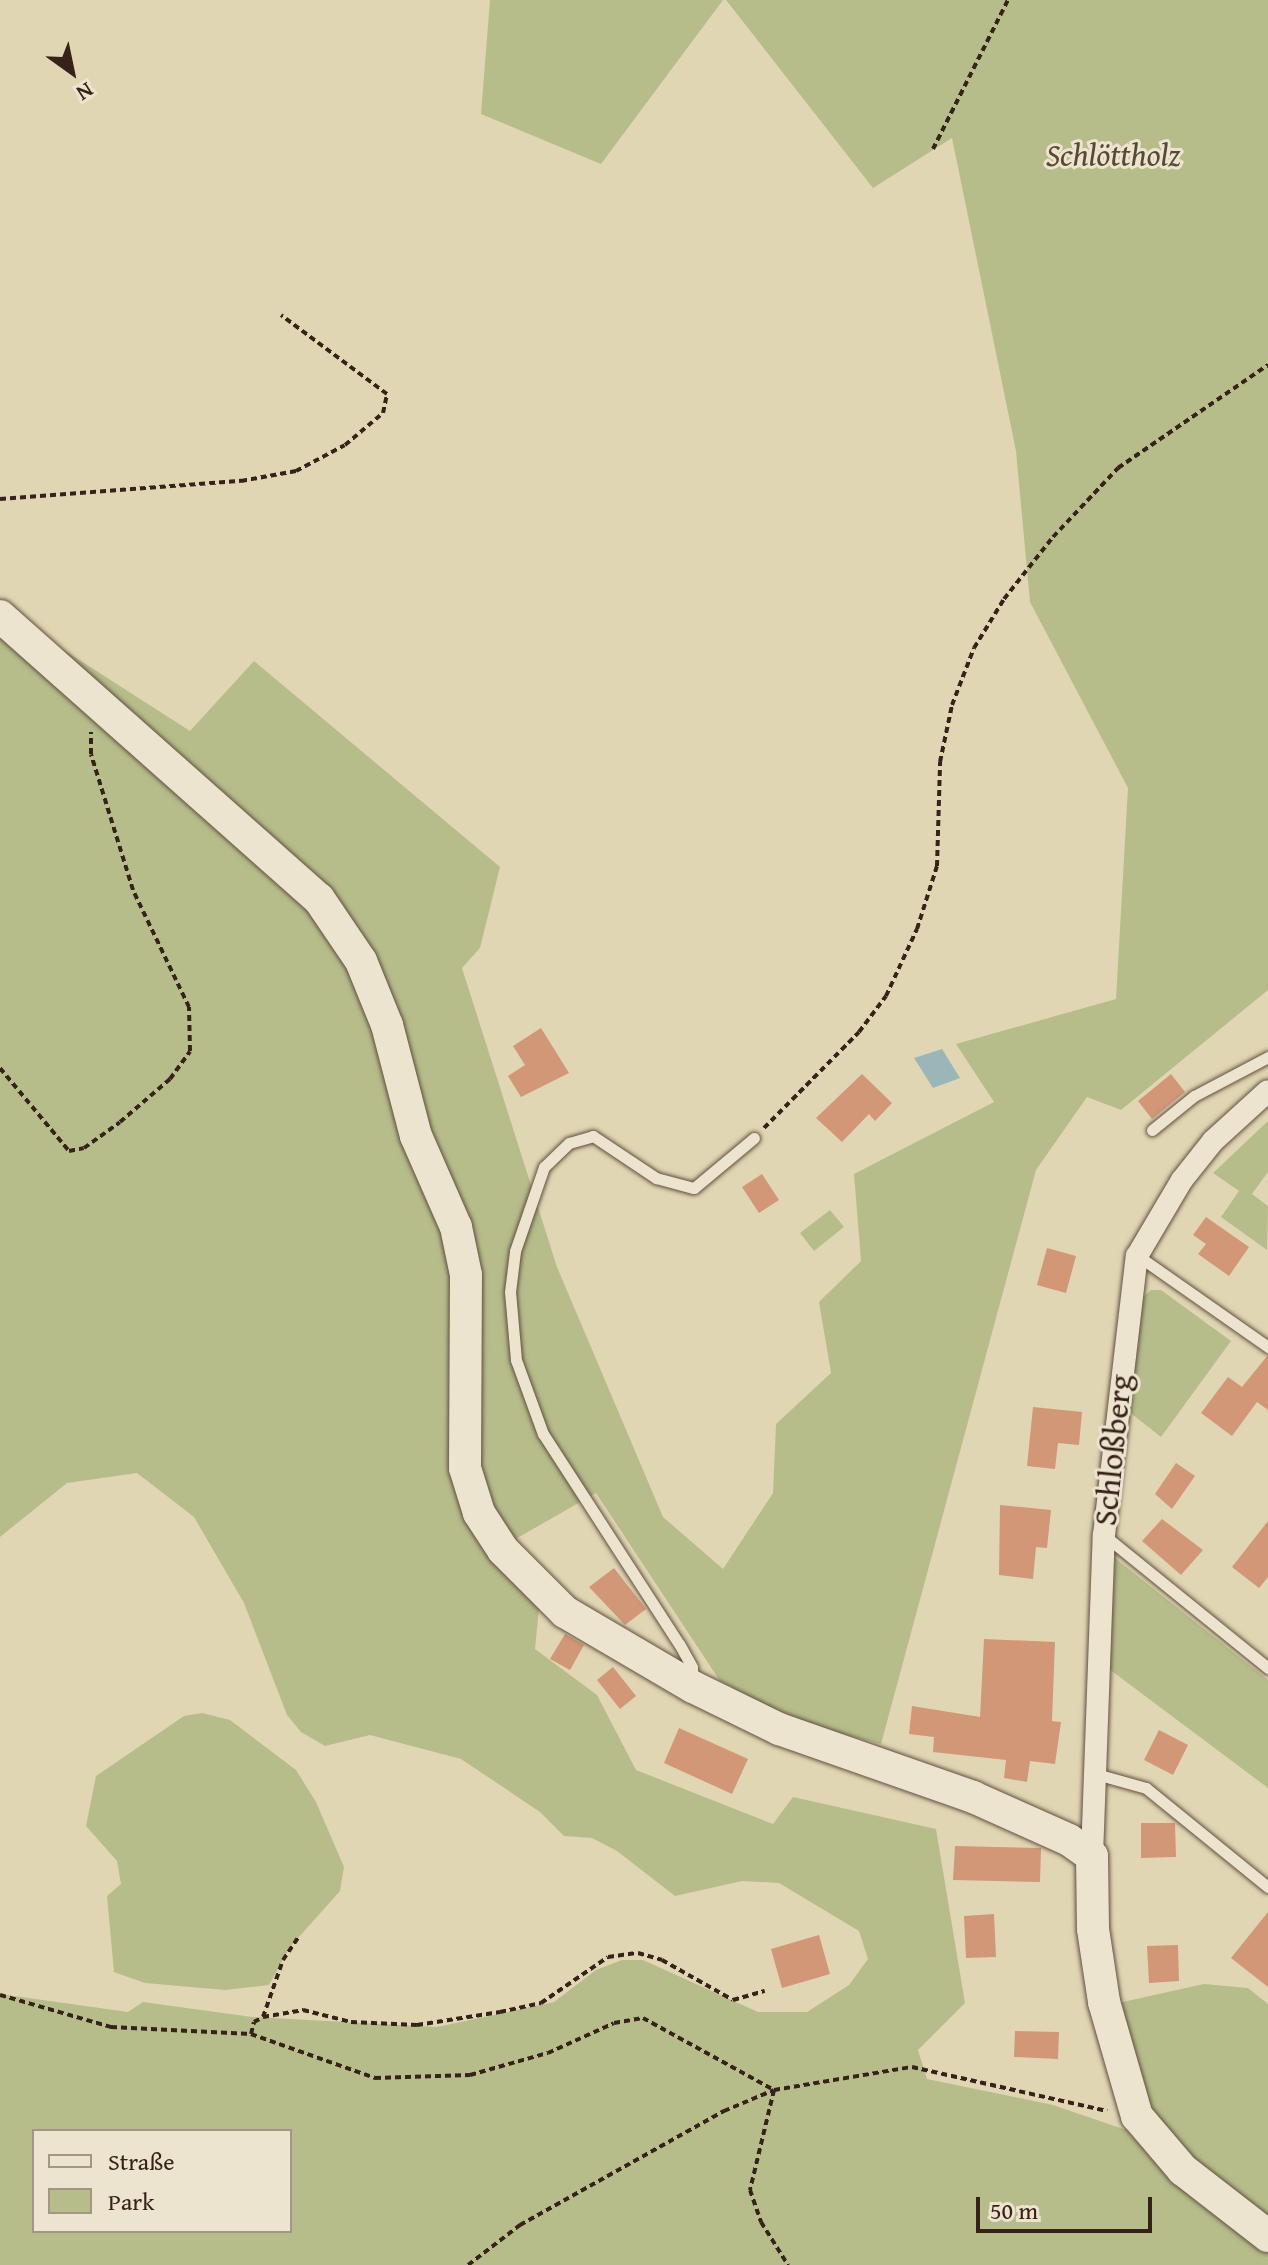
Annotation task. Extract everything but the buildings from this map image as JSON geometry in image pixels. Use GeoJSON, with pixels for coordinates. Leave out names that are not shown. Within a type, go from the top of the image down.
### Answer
{"type":"FeatureCollection","features":[{"type":"Feature","properties":{"kind":"street"},"geometry":{"type":"LineString","coordinates":[[0,616],[319,899],[361,961],[387,1025],[416,1136],[462,1252],[463,1450],[470,1492],[493,1536],[523,1574],[565,1612],[693,1687],[779,1729],[999,1808],[1092,1856]]}},
{"type":"Feature","properties":{"kind":"street","name":"Schloßberg"},"geometry":{"type":"LineString","coordinates":[[1137,2116],[1104,2002],[1093,1929],[1092,1856],[1104,1535],[1137,1256],[1182,1180],[1213,1141],[1267,1093]]}},
{"type":"Feature","properties":{"kind":"street"},"geometry":{"type":"LineString","coordinates":[[1137,2116],[1183,2170],[1268,2236]]}},
{"type":"Feature","properties":{"kind":"lane"},"geometry":{"type":"LineString","coordinates":[[1152,1130],[1194,1096],[1268,1057]]}},
{"type":"Feature","properties":{"kind":"lane"},"geometry":{"type":"LineString","coordinates":[[693,1687],[692,1667],[679,1644],[543,1434],[516,1360],[510,1292],[515,1251],[544,1167],[569,1143],[593,1136],[656,1178],[694,1188],[754,1138]]}},
{"type":"Feature","properties":{"kind":"lane"},"geometry":{"type":"LineString","coordinates":[[1137,1256],[1268,1347]]}},
{"type":"Feature","properties":{"kind":"lane"},"geometry":{"type":"LineString","coordinates":[[1104,1535],[1268,1668]]}},
{"type":"Feature","properties":{"kind":"lane"},"geometry":{"type":"LineString","coordinates":[[1096,1774],[1146,1788],[1268,1887]]}},
{"type":"Feature","properties":{"kind":"path"},"geometry":{"type":"LineString","coordinates":[[933,149],[1008,0]]}},
{"type":"Feature","properties":{"kind":"path"},"geometry":{"type":"LineString","coordinates":[[0,499],[241,481],[296,471],[345,445],[383,413],[387,394],[281,315]]}},
{"type":"Feature","properties":{"kind":"path"},"geometry":{"type":"LineString","coordinates":[[754,1138],[859,1032],[886,996],[905,956],[937,866],[940,762],[952,705],[974,648],[1004,599],[1053,537],[1118,468],[1268,365]]}},
{"type":"Feature","properties":{"kind":"path"},"geometry":{"type":"LineString","coordinates":[[0,1068],[69,1151],[84,1148],[120,1122],[170,1079],[190,1051],[189,1007],[133,890],[91,754],[91,729],[101,708]]}},
{"type":"Feature","properties":{"kind":"path"},"geometry":{"type":"LineString","coordinates":[[263,2017],[283,1960],[299,1936]]}},
{"type":"Feature","properties":{"kind":"path"},"geometry":{"type":"LineString","coordinates":[[251,2034],[254,2022],[263,2017],[303,2010],[351,2022],[417,2025],[500,2012],[541,2003],[608,1957],[638,1953],[662,1960],[733,2000],[765,1991]]}},
{"type":"Feature","properties":{"kind":"path"},"geometry":{"type":"LineString","coordinates":[[0,1995],[111,2027],[251,2034],[375,2078],[470,2075],[548,2053],[614,2023],[643,2018],[774,2090]]}},
{"type":"Feature","properties":{"kind":"path"},"geometry":{"type":"LineString","coordinates":[[468,2265],[520,2225],[724,2111],[774,2090],[853,2080],[912,2067],[1137,2116]]}},
{"type":"Feature","properties":{"kind":"path"},"geometry":{"type":"LineString","coordinates":[[774,2090],[750,2190],[761,2222],[788,2265]]}},
{"type":"Feature","properties":{"kind":"green space"},"geometry":{"type":"Polygon","coordinates":[[[490,0],[723,0],[601,164],[481,114],[490,0]]]}},
{"type":"Feature","properties":{"kind":"green space","name":"Schlöttholz"},"geometry":{"type":"Polygon","coordinates":[[[726,0],[1268,0],[1268,990],[1121,1110],[1087,1097],[1036,1170],[881,1744],[800,1723],[720,1681],[596,1493],[491,1553],[539,1609],[535,1649],[597,1695],[636,1770],[773,1824],[793,1797],[936,1829],[965,2003],[918,2050],[927,2079],[1053,2105],[1126,2130],[1184,2190],[1268,2250],[1268,2265],[0,2265],[0,1994],[128,2012],[143,2002],[252,2017],[437,2027],[554,2002],[596,1970],[622,1960],[643,1960],[758,2012],[807,2012],[849,1985],[868,1959],[859,1931],[779,1883],[742,1881],[675,1896],[617,1851],[592,1838],[564,1836],[540,1812],[461,1759],[370,1735],[325,1746],[301,1732],[287,1715],[244,1603],[194,1517],[137,1473],[67,1483],[0,1537],[0,609],[190,731],[254,661],[500,867],[480,948],[462,968],[557,1267],[663,1517],[723,1569],[773,1493],[776,1424],[831,1373],[819,1302],[861,1261],[854,1174],[994,1102],[956,1044],[1116,999],[1128,788],[1030,602],[1016,451],[952,138],[873,188],[726,0]]]}},
{"type":"Feature","properties":{"kind":"green space"},"geometry":{"type":"Polygon","coordinates":[[[1268,1121],[1268,1172],[1252,1194],[1268,1206],[1267,1250],[1221,1217],[1239,1191],[1213,1173],[1268,1121]]]}},
{"type":"Feature","properties":{"kind":"green space"},"geometry":{"type":"Polygon","coordinates":[[[830,1210],[844,1227],[814,1251],[800,1233],[830,1210]]]}},
{"type":"Feature","properties":{"kind":"green space"},"geometry":{"type":"Polygon","coordinates":[[[1151,1290],[1161,1290],[1231,1341],[1161,1437],[1128,1411],[1142,1298],[1151,1290]]]}},
{"type":"Feature","properties":{"kind":"green space"},"geometry":{"type":"Polygon","coordinates":[[[1115,1558],[1268,1680],[1268,1788],[1109,1669],[1115,1558]]]}},
{"type":"Feature","properties":{"kind":"green space"},"geometry":{"type":"Polygon","coordinates":[[[202,1713],[230,1720],[296,1770],[316,1802],[344,1867],[340,1891],[290,1947],[269,1985],[225,1990],[145,1983],[114,1972],[107,1896],[121,1884],[117,1861],[86,1826],[96,1776],[184,1716],[202,1713]]]}},
{"type":"Feature","properties":{"kind":"green space"},"geometry":{"type":"Polygon","coordinates":[[[1204,1984],[1248,1988],[1268,2004],[1268,2217],[1203,2172],[1148,2111],[1118,2003],[1204,1984]]]}},
{"type":"Feature","properties":{"kind":"water"},"geometry":{"type":"Polygon","coordinates":[[[942,1049],[960,1078],[933,1088],[914,1058],[942,1049]]]}}]}
